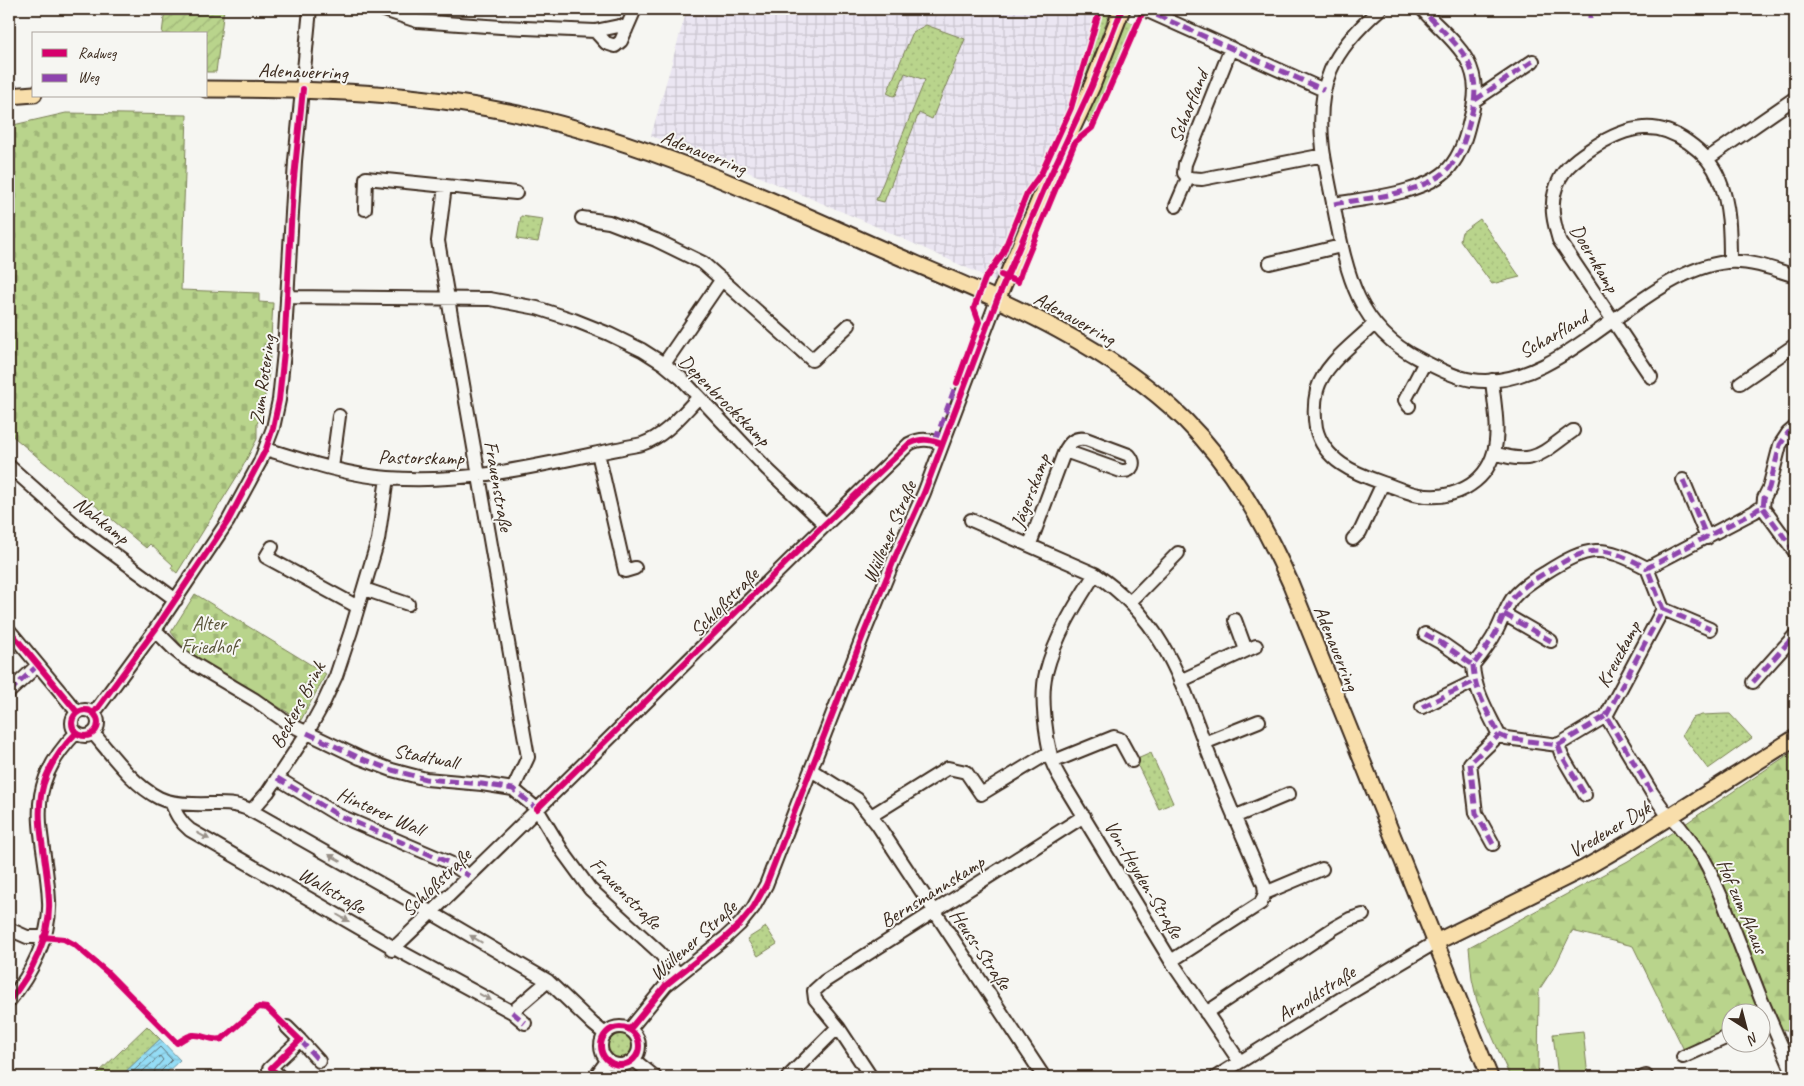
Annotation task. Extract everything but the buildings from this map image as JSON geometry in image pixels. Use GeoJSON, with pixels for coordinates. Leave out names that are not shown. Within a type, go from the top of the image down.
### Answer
{"type":"FeatureCollection","features":[{"type":"Feature","properties":{"kind":"main road","name":"Wüllener Straße"},"geometry":{"type":"LineString","coordinates":[[998,300],[1045,187],[1092,86],[1122,9]]}},
{"type":"Feature","properties":{"kind":"main road","name":"Adenauerring"},"geometry":{"type":"LineString","coordinates":[[208,89],[302,89],[430,100],[492,108],[541,118],[602,136],[647,150],[699,170],[998,300],[1066,334],[1116,364],[1183,418],[1228,469],[1258,515],[1286,574],[1490,1077]]}},
{"type":"Feature","properties":{"kind":"main road"},"geometry":{"type":"LineString","coordinates":[[9,96],[32,94]]}},
{"type":"Feature","properties":{"kind":"main road","name":"Vredener Dyk"},"geometry":{"type":"LineString","coordinates":[[1436,942],[1526,899],[1585,868],[1795,738]]}},
{"type":"Feature","properties":{"kind":"street","name":"Zum Rotering"},"geometry":{"type":"LineString","coordinates":[[94,713],[176,600],[228,521],[266,449],[273,428],[279,400],[294,178],[310,9]]}},
{"type":"Feature","properties":{"kind":"street"},"geometry":{"type":"LineString","coordinates":[[380,9],[417,21],[594,31],[619,26],[626,30]]}},
{"type":"Feature","properties":{"kind":"street"},"geometry":{"type":"LineString","coordinates":[[594,31],[606,43],[615,46],[621,41],[635,9]]}},
{"type":"Feature","properties":{"kind":"street"},"geometry":{"type":"LineString","coordinates":[[1143,9],[1324,90]]}},
{"type":"Feature","properties":{"kind":"street"},"geometry":{"type":"LineString","coordinates":[[1334,204],[1409,189],[1435,179],[1448,168],[1458,155],[1464,141],[1475,100],[1474,79],[1467,61],[1458,47],[1422,9]]}},
{"type":"Feature","properties":{"kind":"street","name":"Scharfland"},"geometry":{"type":"LineString","coordinates":[[1371,12],[1345,44],[1333,66],[1324,90],[1321,117],[1324,155],[1341,246],[1355,292],[1374,324],[1399,347],[1425,362],[1458,377],[1472,380],[1492,380],[1510,377],[1534,369],[1568,351],[1686,274],[1706,266],[1730,262],[1763,266],[1795,276]]}},
{"type":"Feature","properties":{"kind":"street","name":"Scharfland"},"geometry":{"type":"LineString","coordinates":[[1176,206],[1188,178],[1184,173],[1185,164],[1231,48]]}},
{"type":"Feature","properties":{"kind":"street"},"geometry":{"type":"LineString","coordinates":[[1475,100],[1533,61]]}},
{"type":"Feature","properties":{"kind":"street"},"geometry":{"type":"LineString","coordinates":[[1708,159],[1795,98]]}},
{"type":"Feature","properties":{"kind":"street","name":"Doernkamp"},"geometry":{"type":"LineString","coordinates":[[1612,321],[1559,240],[1553,222],[1552,206],[1554,192],[1563,172],[1582,154],[1609,138],[1624,132],[1645,128],[1665,132],[1688,142],[1708,159],[1719,178],[1726,203],[1730,262]]}},
{"type":"Feature","properties":{"kind":"street"},"geometry":{"type":"LineString","coordinates":[[1188,178],[1202,178],[1324,155]]}},
{"type":"Feature","properties":{"kind":"street"},"geometry":{"type":"LineString","coordinates":[[365,209],[366,178],[516,193]]}},
{"type":"Feature","properties":{"kind":"street","name":"Frauenstraße"},"geometry":{"type":"LineString","coordinates":[[445,186],[438,241],[528,757],[513,789]]}},
{"type":"Feature","properties":{"kind":"street"},"geometry":{"type":"LineString","coordinates":[[582,218],[609,222],[656,240],[702,263],[812,360],[849,325]]}},
{"type":"Feature","properties":{"kind":"street"},"geometry":{"type":"LineString","coordinates":[[1270,263],[1341,246]]}},
{"type":"Feature","properties":{"kind":"street"},"geometry":{"type":"LineString","coordinates":[[664,364],[722,279]]}},
{"type":"Feature","properties":{"kind":"street","name":"Depenbrockskamp"},"geometry":{"type":"LineString","coordinates":[[287,298],[490,299],[537,308],[609,334],[642,350],[681,378],[767,469],[825,524]]}},
{"type":"Feature","properties":{"kind":"street","name":"Wüllener Straße"},"geometry":{"type":"LineString","coordinates":[[630,1029],[657,994],[678,974],[725,938],[753,908],[766,885],[836,703],[896,555],[924,493],[998,300]]}},
{"type":"Feature","properties":{"kind":"street","name":"Scharfland"},"geometry":{"type":"LineString","coordinates":[[1612,321],[1651,377]]}},
{"type":"Feature","properties":{"kind":"street"},"geometry":{"type":"LineString","coordinates":[[1374,324],[1326,371],[1317,389],[1314,410],[1321,441],[1333,458],[1363,476],[1418,495],[1433,497],[1451,495],[1464,490],[1488,468],[1494,453],[1496,430],[1492,380]]}},
{"type":"Feature","properties":{"kind":"street"},"geometry":{"type":"LineString","coordinates":[[1740,383],[1795,345]]}},
{"type":"Feature","properties":{"kind":"street"},"geometry":{"type":"LineString","coordinates":[[1409,406],[1406,400],[1425,362]]}},
{"type":"Feature","properties":{"kind":"street","name":"Pastorskamp"},"geometry":{"type":"LineString","coordinates":[[266,449],[332,468],[387,478],[456,479],[653,441],[663,434],[699,397]]}},
{"type":"Feature","properties":{"kind":"street"},"geometry":{"type":"LineString","coordinates":[[332,468],[339,416]]}},
{"type":"Feature","properties":{"kind":"street"},"geometry":{"type":"LineString","coordinates":[[1585,795],[1562,756],[1558,744],[1506,738],[1500,735],[1475,681],[1473,665],[1492,640],[1512,599],[1521,589],[1561,563],[1579,554],[1594,550],[1609,551],[1624,556],[1647,568],[1759,510],[1769,488],[1780,445],[1788,433],[1795,427]]}},
{"type":"Feature","properties":{"kind":"street"},"geometry":{"type":"LineString","coordinates":[[1494,453],[1519,460],[1529,459],[1541,454],[1573,432]]}},
{"type":"Feature","properties":{"kind":"street","name":"Schloßstraße"},"geometry":{"type":"LineString","coordinates":[[394,949],[908,444],[918,439],[928,439],[942,444]]}},
{"type":"Feature","properties":{"kind":"street","name":"Jägerskamp"},"geometry":{"type":"LineString","coordinates":[[1030,544],[1068,445],[1073,440],[1086,439],[1129,455],[1134,464],[1127,472],[1066,451]]}},
{"type":"Feature","properties":{"kind":"street"},"geometry":{"type":"LineString","coordinates":[[598,453],[626,571],[635,568]]}},
{"type":"Feature","properties":{"kind":"street","name":"Nahkamp"},"geometry":{"type":"LineString","coordinates":[[9,466],[81,530],[176,600]]}},
{"type":"Feature","properties":{"kind":"street","name":"Beckers Brink"},"geometry":{"type":"LineString","coordinates":[[254,812],[307,733],[336,676],[378,540],[387,478]]}},
{"type":"Feature","properties":{"kind":"street"},"geometry":{"type":"LineString","coordinates":[[1683,480],[1707,538]]}},
{"type":"Feature","properties":{"kind":"street"},"geometry":{"type":"LineString","coordinates":[[1353,540],[1360,532],[1384,483]]}},
{"type":"Feature","properties":{"kind":"street"},"geometry":{"type":"LineString","coordinates":[[1759,510],[1795,552]]}},
{"type":"Feature","properties":{"kind":"street","name":"Jägerskamp"},"geometry":{"type":"LineString","coordinates":[[971,520],[1030,544],[1095,574],[1113,586],[1152,627],[1164,646],[1180,681],[1234,817],[1264,885],[1265,893]]}},
{"type":"Feature","properties":{"kind":"street"},"geometry":{"type":"LineString","coordinates":[[272,546],[266,557],[358,608]]}},
{"type":"Feature","properties":{"kind":"street"},"geometry":{"type":"LineString","coordinates":[[1130,602],[1178,553]]}},
{"type":"Feature","properties":{"kind":"street","name":"Kreuzkamp"},"geometry":{"type":"LineString","coordinates":[[1647,568],[1663,609],[1710,629]]}},
{"type":"Feature","properties":{"kind":"street","name":"Von-Heyden-Straße"},"geometry":{"type":"LineString","coordinates":[[1095,574],[1060,632],[1045,674],[1043,712],[1051,757],[1064,785],[1171,961],[1240,1062]]}},
{"type":"Feature","properties":{"kind":"street"},"geometry":{"type":"LineString","coordinates":[[364,589],[408,604]]}},
{"type":"Feature","properties":{"kind":"street","name":"Kreuzkamp"},"geometry":{"type":"LineString","coordinates":[[1558,744],[1606,716],[1663,609]]}},
{"type":"Feature","properties":{"kind":"street"},"geometry":{"type":"LineString","coordinates":[[1504,614],[1551,641]]}},
{"type":"Feature","properties":{"kind":"street"},"geometry":{"type":"LineString","coordinates":[[1180,681],[1251,648],[1235,620]]}},
{"type":"Feature","properties":{"kind":"street"},"geometry":{"type":"LineString","coordinates":[[9,630],[77,712]]}},
{"type":"Feature","properties":{"kind":"street","name":"Stadtwall"},"geometry":{"type":"LineString","coordinates":[[155,630],[186,659],[307,733],[360,758],[392,770],[426,778],[513,789],[538,809]]}},
{"type":"Feature","properties":{"kind":"street"},"geometry":{"type":"LineString","coordinates":[[1425,634],[1473,665]]}},
{"type":"Feature","properties":{"kind":"street"},"geometry":{"type":"LineString","coordinates":[[1753,682],[1795,634]]}},
{"type":"Feature","properties":{"kind":"street"},"geometry":{"type":"LineString","coordinates":[[9,692],[38,665]]}},
{"type":"Feature","properties":{"kind":"street"},"geometry":{"type":"LineString","coordinates":[[1422,707],[1475,681]]}},
{"type":"Feature","properties":{"kind":"street"},"geometry":{"type":"LineString","coordinates":[[84,710],[94,713],[97,717],[98,726],[94,734],[83,737],[76,733],[71,722],[77,712],[84,710]]}},
{"type":"Feature","properties":{"kind":"street","name":"Kreuzkamp"},"geometry":{"type":"LineString","coordinates":[[1606,716],[1652,793],[1670,816]]}},
{"type":"Feature","properties":{"kind":"street"},"geometry":{"type":"LineString","coordinates":[[1204,743],[1259,721]]}},
{"type":"Feature","properties":{"kind":"street"},"geometry":{"type":"LineString","coordinates":[[9,1001],[21,987],[33,967],[48,920],[49,902],[39,827],[41,794],[44,781],[68,741],[76,733]]}},
{"type":"Feature","properties":{"kind":"street"},"geometry":{"type":"LineString","coordinates":[[94,734],[140,784],[159,798],[171,802]]}},
{"type":"Feature","properties":{"kind":"street"},"geometry":{"type":"LineString","coordinates":[[1493,844],[1476,813],[1470,763],[1500,735]]}},
{"type":"Feature","properties":{"kind":"street"},"geometry":{"type":"LineString","coordinates":[[871,816],[948,768],[966,772],[981,794],[1051,757],[1114,737],[1120,739],[1132,761]]}},
{"type":"Feature","properties":{"kind":"street","name":"Heuss-Straße"},"geometry":{"type":"LineString","coordinates":[[811,770],[857,799],[871,816],[1044,1077]]}},
{"type":"Feature","properties":{"kind":"street","name":"Hinterer Wall"},"geometry":{"type":"LineString","coordinates":[[277,778],[338,815],[450,863],[469,876]]}},
{"type":"Feature","properties":{"kind":"street"},"geometry":{"type":"LineString","coordinates":[[1234,817],[1289,794]]}},
{"type":"Feature","properties":{"kind":"street","name":"Wallstraße"},"geometry":{"type":"LineString","coordinates":[[525,1023],[512,1012],[394,949],[190,830],[176,815],[171,802],[235,804],[254,812],[548,981],[592,1024],[605,1034]]}},
{"type":"Feature","properties":{"kind":"street","name":"Frauenstraße"},"geometry":{"type":"LineString","coordinates":[[538,809],[563,852],[590,889],[659,952],[678,974]]}},
{"type":"Feature","properties":{"kind":"street","name":"Bernsmannskamp"},"geometry":{"type":"LineString","coordinates":[[838,1027],[818,1004],[813,994],[818,986],[1084,816]]}},
{"type":"Feature","properties":{"kind":"street","name":"Hof zum Ahaus"},"geometry":{"type":"LineString","coordinates":[[1670,816],[1702,856],[1716,883],[1760,1004]]}},
{"type":"Feature","properties":{"kind":"street"},"geometry":{"type":"LineString","coordinates":[[1171,961],[1261,903],[1265,893],[1322,869]]}},
{"type":"Feature","properties":{"kind":"street"},"geometry":{"type":"LineString","coordinates":[[1206,1013],[1334,928],[1363,914]]}},
{"type":"Feature","properties":{"kind":"street"},"geometry":{"type":"LineString","coordinates":[[9,929],[28,937],[43,937]]}},
{"type":"Feature","properties":{"kind":"street","name":"Arnoldstraße"},"geometry":{"type":"LineString","coordinates":[[1216,1077],[1436,942]]}},
{"type":"Feature","properties":{"kind":"street"},"geometry":{"type":"LineString","coordinates":[[512,1012],[548,981]]}},
{"type":"Feature","properties":{"kind":"street"},"geometry":{"type":"LineString","coordinates":[[288,1027],[319,1061]]}},
{"type":"Feature","properties":{"kind":"street"},"geometry":{"type":"LineString","coordinates":[[616,1027],[630,1029],[634,1032],[640,1043],[640,1049],[634,1060],[628,1064],[614,1065],[608,1061],[601,1051],[605,1034],[616,1027]]}},
{"type":"Feature","properties":{"kind":"street"},"geometry":{"type":"LineString","coordinates":[[788,1077],[838,1027],[871,1077]]}},
{"type":"Feature","properties":{"kind":"street","name":"Hof zum Ahaus"},"geometry":{"type":"LineString","coordinates":[[1772,1033],[1795,1077]]}},
{"type":"Feature","properties":{"kind":"street"},"geometry":{"type":"LineString","coordinates":[[1683,1057],[1722,1039]]}},
{"type":"Feature","properties":{"kind":"street"},"geometry":{"type":"LineString","coordinates":[[274,1071],[300,1040]]}},
{"type":"Feature","properties":{"kind":"street"},"geometry":{"type":"LineString","coordinates":[[634,1060],[655,1077]]}},
{"type":"Feature","properties":{"kind":"street"},"geometry":{"type":"LineString","coordinates":[[595,1077],[608,1061]]}},
{"type":"Feature","properties":{"kind":"shaded area"},"geometry":{"type":"Polygon","coordinates":[[[687,9],[1110,9],[1000,283],[864,221],[736,167],[651,136],[687,9]]]}},
{"type":"Feature","properties":{"kind":"green space"},"geometry":{"type":"Polygon","coordinates":[[[165,9],[224,9],[216,72],[208,72],[208,32],[162,32],[165,9]]]}},
{"type":"Feature","properties":{"kind":"green space"},"geometry":{"type":"Polygon","coordinates":[[[1102,10],[1110,12],[1088,74],[1084,75],[1102,10]]]}},
{"type":"Feature","properties":{"kind":"green space"},"geometry":{"type":"Polygon","coordinates":[[[1125,19],[1134,24],[1090,124],[1086,119],[1125,19]]]}},
{"type":"Feature","properties":{"kind":"green space"},"geometry":{"type":"Polygon","coordinates":[[[926,25],[965,39],[932,119],[919,113],[884,202],[876,200],[925,80],[905,73],[896,95],[893,96],[887,93],[913,32],[926,25]]]}},
{"type":"Feature","properties":{"kind":"green space"},"geometry":{"type":"Polygon","coordinates":[[[66,113],[187,115],[181,290],[259,293],[259,302],[273,303],[269,372],[261,419],[257,423],[257,439],[241,470],[177,573],[171,568],[173,565],[150,544],[146,548],[9,433],[9,126],[66,113]]]}},
{"type":"Feature","properties":{"kind":"green space"},"geometry":{"type":"Polygon","coordinates":[[[521,216],[543,219],[538,242],[517,239],[521,216]]]}},
{"type":"Feature","properties":{"kind":"green space"},"geometry":{"type":"Polygon","coordinates":[[[1480,219],[1520,277],[1492,284],[1460,240],[1462,232],[1480,219]]]}},
{"type":"Feature","properties":{"kind":"green space","name":"Alter Friedhof"},"geometry":{"type":"Polygon","coordinates":[[[195,594],[326,674],[301,720],[187,653],[171,632],[195,594]]]}},
{"type":"Feature","properties":{"kind":"green space"},"geometry":{"type":"Polygon","coordinates":[[[1730,714],[1752,738],[1708,769],[1682,735],[1692,718],[1702,715],[1730,714]]]}},
{"type":"Feature","properties":{"kind":"green space"},"geometry":{"type":"Polygon","coordinates":[[[1795,750],[1795,1031],[1772,1026],[1772,1004],[1722,1004],[1722,1038],[1685,1052],[1633,946],[1572,931],[1556,964],[1539,990],[1538,1077],[1510,1077],[1477,1001],[1472,979],[1469,947],[1628,861],[1795,750]]]}},
{"type":"Feature","properties":{"kind":"green space"},"geometry":{"type":"Polygon","coordinates":[[[1151,753],[1173,803],[1159,809],[1135,760],[1151,753]]]}},
{"type":"Feature","properties":{"kind":"green space"},"geometry":{"type":"Polygon","coordinates":[[[766,927],[777,944],[758,956],[747,939],[766,927]]]}},
{"type":"Feature","properties":{"kind":"green space"},"geometry":{"type":"Polygon","coordinates":[[[147,1026],[160,1039],[120,1077],[94,1077],[147,1026]]]}},
{"type":"Feature","properties":{"kind":"green space"},"geometry":{"type":"Polygon","coordinates":[[[1583,1031],[1588,1077],[1558,1077],[1553,1034],[1583,1031]]]}},
{"type":"Feature","properties":{"kind":"green space"},"geometry":{"type":"Polygon","coordinates":[[[620,1033],[629,1037],[633,1046],[629,1055],[620,1059],[611,1055],[607,1046],[611,1037],[620,1033]]]}},
{"type":"Feature","properties":{"kind":"water"},"geometry":{"type":"Polygon","coordinates":[[[160,1039],[180,1060],[165,1074],[167,1077],[120,1077],[160,1039]]]}},
{"type":"Feature","properties":{"kind":"marked path"},"geometry":{"type":"LineString","coordinates":[[1143,9],[1324,90]]}},
{"type":"Feature","properties":{"kind":"marked path"},"geometry":{"type":"LineString","coordinates":[[1334,204],[1395,194],[1426,184],[1439,177],[1449,168],[1460,151],[1474,105],[1475,90],[1471,67],[1457,46],[1422,9]]}},
{"type":"Feature","properties":{"kind":"marked path"},"geometry":{"type":"LineString","coordinates":[[1590,9],[1590,24]]}},
{"type":"Feature","properties":{"kind":"marked path"},"geometry":{"type":"LineString","coordinates":[[1475,100],[1533,61]]}},
{"type":"Feature","properties":{"kind":"marked path"},"geometry":{"type":"LineString","coordinates":[[935,441],[958,379]]}},
{"type":"Feature","properties":{"kind":"marked path"},"geometry":{"type":"LineString","coordinates":[[1425,634],[1473,665],[1492,639],[1512,599],[1527,584],[1560,564],[1573,557],[1596,551],[1618,555],[1647,568],[1763,508],[1764,498],[1769,488],[1780,445],[1788,433],[1795,427]]}},
{"type":"Feature","properties":{"kind":"marked path"},"geometry":{"type":"LineString","coordinates":[[1683,480],[1707,538]]}},
{"type":"Feature","properties":{"kind":"marked path"},"geometry":{"type":"LineString","coordinates":[[1763,508],[1795,552]]}},
{"type":"Feature","properties":{"kind":"marked path"},"geometry":{"type":"LineString","coordinates":[[1606,716],[1663,609],[1647,568]]}},
{"type":"Feature","properties":{"kind":"marked path"},"geometry":{"type":"LineString","coordinates":[[1663,609],[1710,629]]}},
{"type":"Feature","properties":{"kind":"marked path"},"geometry":{"type":"LineString","coordinates":[[1504,614],[1551,641]]}},
{"type":"Feature","properties":{"kind":"marked path"},"geometry":{"type":"LineString","coordinates":[[1753,682],[1795,635]]}},
{"type":"Feature","properties":{"kind":"marked path"},"geometry":{"type":"LineString","coordinates":[[9,692],[38,665]]}},
{"type":"Feature","properties":{"kind":"marked path"},"geometry":{"type":"LineString","coordinates":[[1473,665],[1479,692],[1499,735],[1506,738],[1558,745],[1606,716],[1652,793]]}},
{"type":"Feature","properties":{"kind":"marked path"},"geometry":{"type":"LineString","coordinates":[[1422,707],[1475,681]]}},
{"type":"Feature","properties":{"kind":"marked path"},"geometry":{"type":"LineString","coordinates":[[307,733],[360,758],[392,770],[426,779],[513,789],[537,809]]}},
{"type":"Feature","properties":{"kind":"marked path"},"geometry":{"type":"LineString","coordinates":[[1493,844],[1476,813],[1470,763],[1499,735]]}},
{"type":"Feature","properties":{"kind":"marked path"},"geometry":{"type":"LineString","coordinates":[[1558,745],[1562,756],[1585,795]]}},
{"type":"Feature","properties":{"kind":"marked path"},"geometry":{"type":"LineString","coordinates":[[277,778],[338,815],[450,863],[469,876]]}},
{"type":"Feature","properties":{"kind":"marked path"},"geometry":{"type":"LineString","coordinates":[[512,1012],[525,1023]]}},
{"type":"Feature","properties":{"kind":"marked path"},"geometry":{"type":"LineString","coordinates":[[300,1040],[319,1061]]}},
{"type":"Feature","properties":{"kind":"cycle path"},"geometry":{"type":"LineString","coordinates":[[957,383],[979,322],[974,308],[985,279],[1003,253],[1027,193],[1042,172],[1071,108],[1100,9]]}},
{"type":"Feature","properties":{"kind":"cycle path"},"geometry":{"type":"LineString","coordinates":[[630,1029],[666,985],[740,924],[753,908],[766,885],[864,633],[924,493],[997,300],[1045,187],[1092,86],[1122,9]]}},
{"type":"Feature","properties":{"kind":"cycle path"},"geometry":{"type":"LineString","coordinates":[[1001,275],[1018,282],[1075,142],[1092,128],[1144,9]]}},
{"type":"Feature","properties":{"kind":"cycle path"},"geometry":{"type":"LineString","coordinates":[[94,713],[155,630],[228,521],[266,449],[279,400],[284,352],[293,188],[303,89]]}},
{"type":"Feature","properties":{"kind":"cycle path"},"geometry":{"type":"LineString","coordinates":[[537,809],[825,524],[909,444],[925,440],[942,444]]}},
{"type":"Feature","properties":{"kind":"cycle path"},"geometry":{"type":"LineString","coordinates":[[9,630],[77,712]]}},
{"type":"Feature","properties":{"kind":"cycle path"},"geometry":{"type":"LineString","coordinates":[[85,710],[95,713],[98,723],[95,733],[85,736],[75,733],[72,723],[75,713],[85,710]]}},
{"type":"Feature","properties":{"kind":"cycle path"},"geometry":{"type":"LineString","coordinates":[[9,1001],[32,967],[47,928],[49,901],[41,834],[41,794],[47,775],[58,754],[76,733]]}},
{"type":"Feature","properties":{"kind":"cycle path"},"geometry":{"type":"LineString","coordinates":[[43,937],[64,939],[75,945],[108,973],[177,1043],[193,1035],[214,1040],[222,1039],[259,1007],[267,1008],[300,1040],[271,1068],[280,1077]]}},
{"type":"Feature","properties":{"kind":"cycle path"},"geometry":{"type":"LineString","coordinates":[[620,1027],[634,1032],[639,1046],[634,1060],[620,1065],[606,1060],[601,1046],[606,1032],[620,1027]]}}]}
